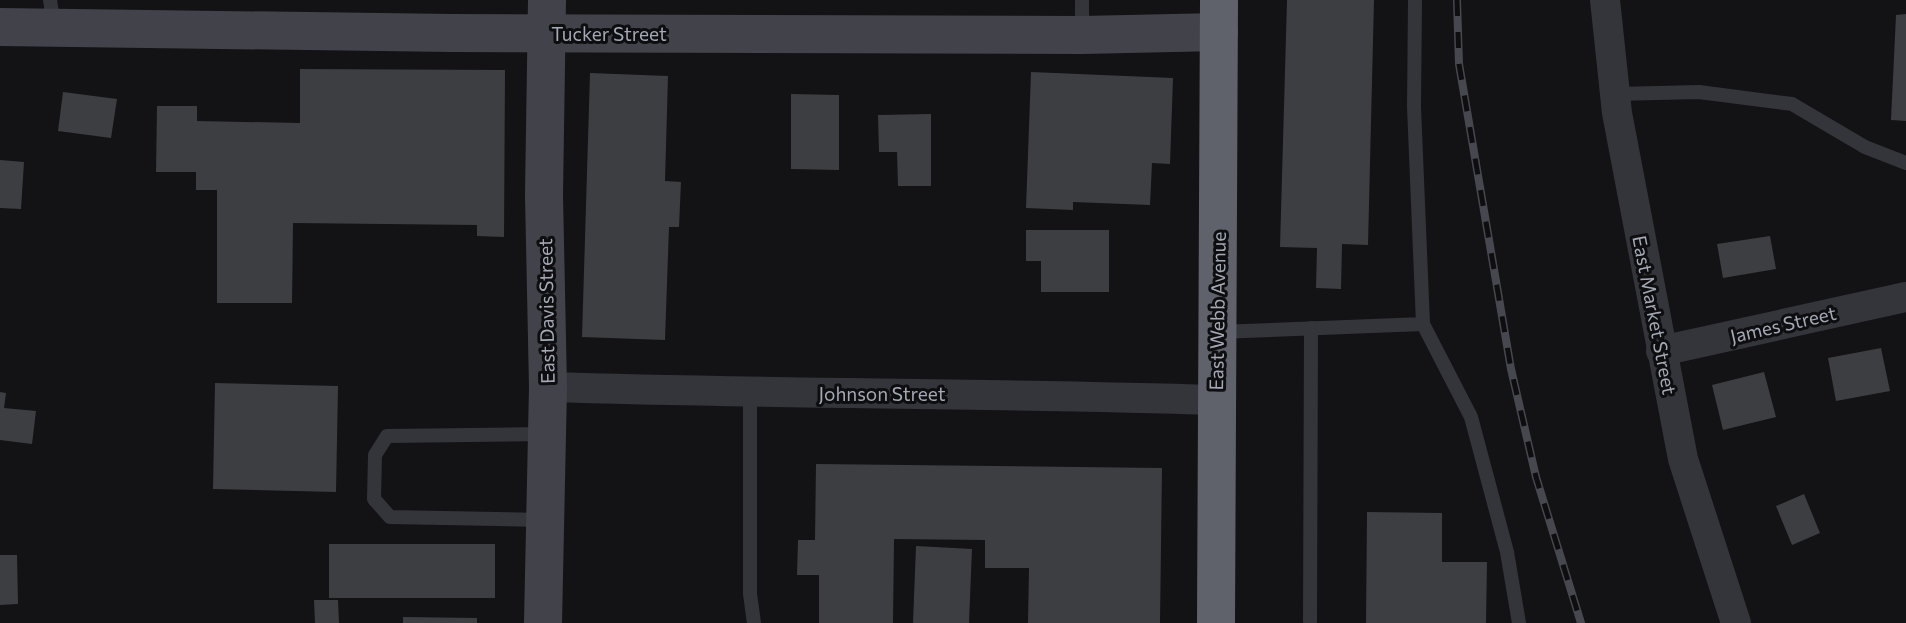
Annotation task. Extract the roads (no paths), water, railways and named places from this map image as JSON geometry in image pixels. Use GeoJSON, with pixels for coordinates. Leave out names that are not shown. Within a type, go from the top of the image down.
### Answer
{"type":"FeatureCollection","features":[{"type":"Feature","properties":{"kind":"highway","name":"East Webb Avenue"},"geometry":{"type":"LineString","coordinates":[[1216,623],[1215,400],[1219,16]]}},
{"type":"Feature","properties":{"kind":"street","name":"East Market Street"},"geometry":{"type":"LineString","coordinates":[[1605,0],[1615,94],[1683,459],[1736,623]]}},
{"type":"Feature","properties":{"kind":"street","name":"Tucker Street"},"geometry":{"type":"LineString","coordinates":[[0,27],[52,14],[1082,18],[1219,16]]}},
{"type":"Feature","properties":{"kind":"street","name":"East Davis Street"},"geometry":{"type":"LineString","coordinates":[[543,623],[548,387],[544,195],[547,16]]}},
{"type":"Feature","properties":{"kind":"street","name":"James Street"},"geometry":{"type":"LineString","coordinates":[[1661,352],[1906,297]]}},
{"type":"Feature","properties":{"kind":"street","name":"Johnson Street"},"geometry":{"type":"LineString","coordinates":[[548,387],[750,393],[993,393],[1215,400]]}},
{"type":"Feature","properties":{"kind":"lane"},"geometry":{"type":"LineString","coordinates":[[1415,0],[1414,107],[1423,324],[1471,417],[1507,552],[1519,623]]}},
{"type":"Feature","properties":{"kind":"lane"},"geometry":{"type":"LineString","coordinates":[[1615,94],[1699,92],[1792,104],[1865,147],[1906,163]]}},
{"type":"Feature","properties":{"kind":"lane"},"geometry":{"type":"LineString","coordinates":[[1217,332],[1423,324]]}},
{"type":"Feature","properties":{"kind":"lane"},"geometry":{"type":"LineString","coordinates":[[1310,621],[1311,328]]}},
{"type":"Feature","properties":{"kind":"lane"},"geometry":{"type":"LineString","coordinates":[[750,393],[750,594],[754,623]]}},
{"type":"Feature","properties":{"kind":"lane"},"geometry":{"type":"LineString","coordinates":[[545,520],[390,517],[374,499],[375,455],[387,436],[547,434]]}},
{"type":"Feature","properties":{"kind":"railway"},"geometry":{"type":"LineString","coordinates":[[1457,0],[1459,64],[1511,369],[1536,477],[1581,623]]}}]}
